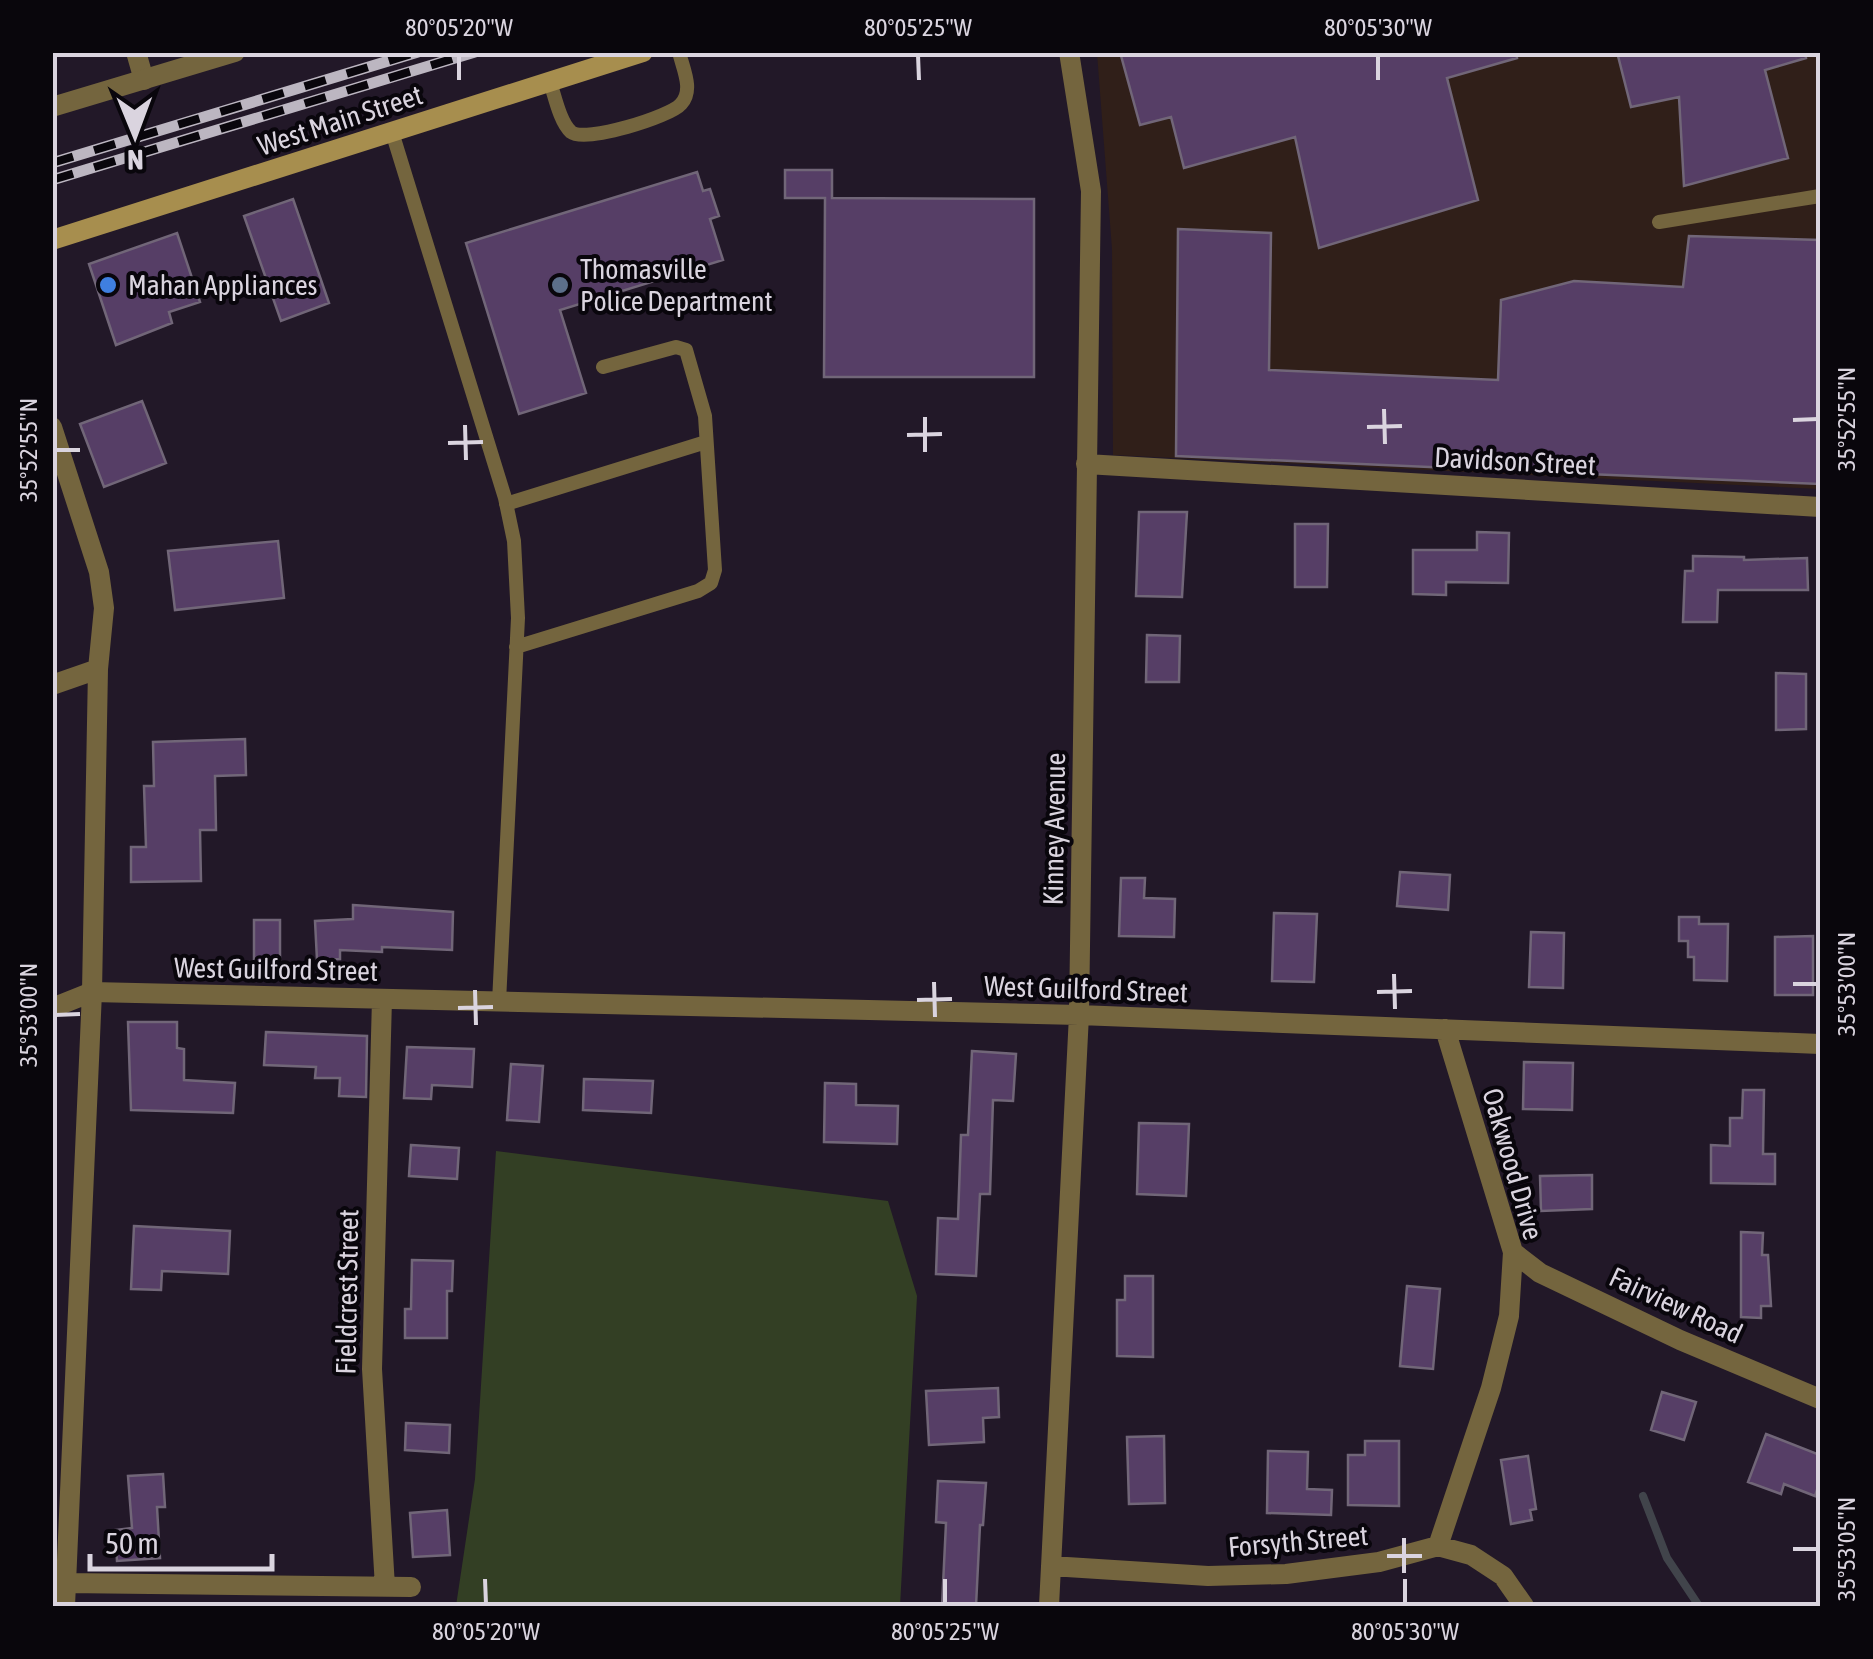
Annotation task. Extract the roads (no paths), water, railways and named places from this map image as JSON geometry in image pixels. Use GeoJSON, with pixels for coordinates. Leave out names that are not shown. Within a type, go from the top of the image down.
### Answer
{"type":"FeatureCollection","features":[{"type":"Feature","properties":{"kind":"main road","name":"West Main Street"},"geometry":{"type":"LineString","coordinates":[[52,240],[643,52]]}},
{"type":"Feature","properties":{"kind":"street"},"geometry":{"type":"LineString","coordinates":[[136,52],[144,80]]}},
{"type":"Feature","properties":{"kind":"street"},"geometry":{"type":"LineString","coordinates":[[52,107],[234,52]]}},
{"type":"Feature","properties":{"kind":"street","name":"Kinney Avenue"},"geometry":{"type":"LineString","coordinates":[[1048,1606],[1080,1015],[1091,191],[1069,52]]}},
{"type":"Feature","properties":{"kind":"street"},"geometry":{"type":"LineString","coordinates":[[52,428],[100,572],[104,608],[98,669],[92,992],[65,1606]]}},
{"type":"Feature","properties":{"kind":"street","name":"Davidson Street"},"geometry":{"type":"LineString","coordinates":[[1086,464],[1820,507]]}},
{"type":"Feature","properties":{"kind":"street"},"geometry":{"type":"LineString","coordinates":[[52,685],[98,669]]}},
{"type":"Feature","properties":{"kind":"street","name":"West Guilford Street"},"geometry":{"type":"LineString","coordinates":[[52,1008],[92,992],[1080,1015],[1820,1044]]}},
{"type":"Feature","properties":{"kind":"street","name":"Fieldcrest Street"},"geometry":{"type":"LineString","coordinates":[[382,999],[372,1368],[384,1587]]}},
{"type":"Feature","properties":{"kind":"street","name":"Oakwood Drive"},"geometry":{"type":"LineString","coordinates":[[1438,1546],[1491,1388],[1508,1316],[1513,1252],[1445,1029]]}},
{"type":"Feature","properties":{"kind":"street","name":"Fairview Road"},"geometry":{"type":"LineString","coordinates":[[1513,1252],[1540,1272],[1662,1331],[1820,1400]]}},
{"type":"Feature","properties":{"kind":"street"},"geometry":{"type":"LineString","coordinates":[[1438,1546],[1471,1555],[1503,1576],[1524,1606]]}},
{"type":"Feature","properties":{"kind":"street","name":"Forsyth Street"},"geometry":{"type":"LineString","coordinates":[[1050,1566],[1208,1576],[1286,1574],[1379,1562],[1438,1546]]}},
{"type":"Feature","properties":{"kind":"street"},"geometry":{"type":"LineString","coordinates":[[66,1583],[411,1587]]}},
{"type":"Feature","properties":{"kind":"lane"},"geometry":{"type":"LineString","coordinates":[[550,82],[567,129],[577,136],[592,137],[672,112],[683,103],[688,87],[679,52]]}},
{"type":"Feature","properties":{"kind":"lane"},"geometry":{"type":"LineString","coordinates":[[392,132],[514,541],[516,647],[499,1002]]}},
{"type":"Feature","properties":{"kind":"lane"},"geometry":{"type":"LineString","coordinates":[[1659,222],[1820,196]]}},
{"type":"Feature","properties":{"kind":"lane"},"geometry":{"type":"LineString","coordinates":[[516,647],[698,592],[711,583],[715,570],[705,416],[686,350],[676,346],[603,366]]}},
{"type":"Feature","properties":{"kind":"lane"},"geometry":{"type":"LineString","coordinates":[[506,504],[706,442]]}},
{"type":"Feature","properties":{"kind":"waterway"},"geometry":{"type":"LineString","coordinates":[[1643,1496],[1667,1558],[1699,1606]]}},
{"type":"Feature","properties":{"kind":"railway"},"geometry":{"type":"LineString","coordinates":[[52,163],[418,52]]}},
{"type":"Feature","properties":{"kind":"railway"},"geometry":{"type":"LineString","coordinates":[[52,180],[475,52]]}},
{"type":"Feature","properties":{"kind":"place","name":"Mahan Appliances"},"geometry":{"type":"Point","coordinates":[108,285]}},
{"type":"Feature","properties":{"kind":"place","name":"Thomasville Police Department"},"geometry":{"type":"Point","coordinates":[560,285]}}]}
